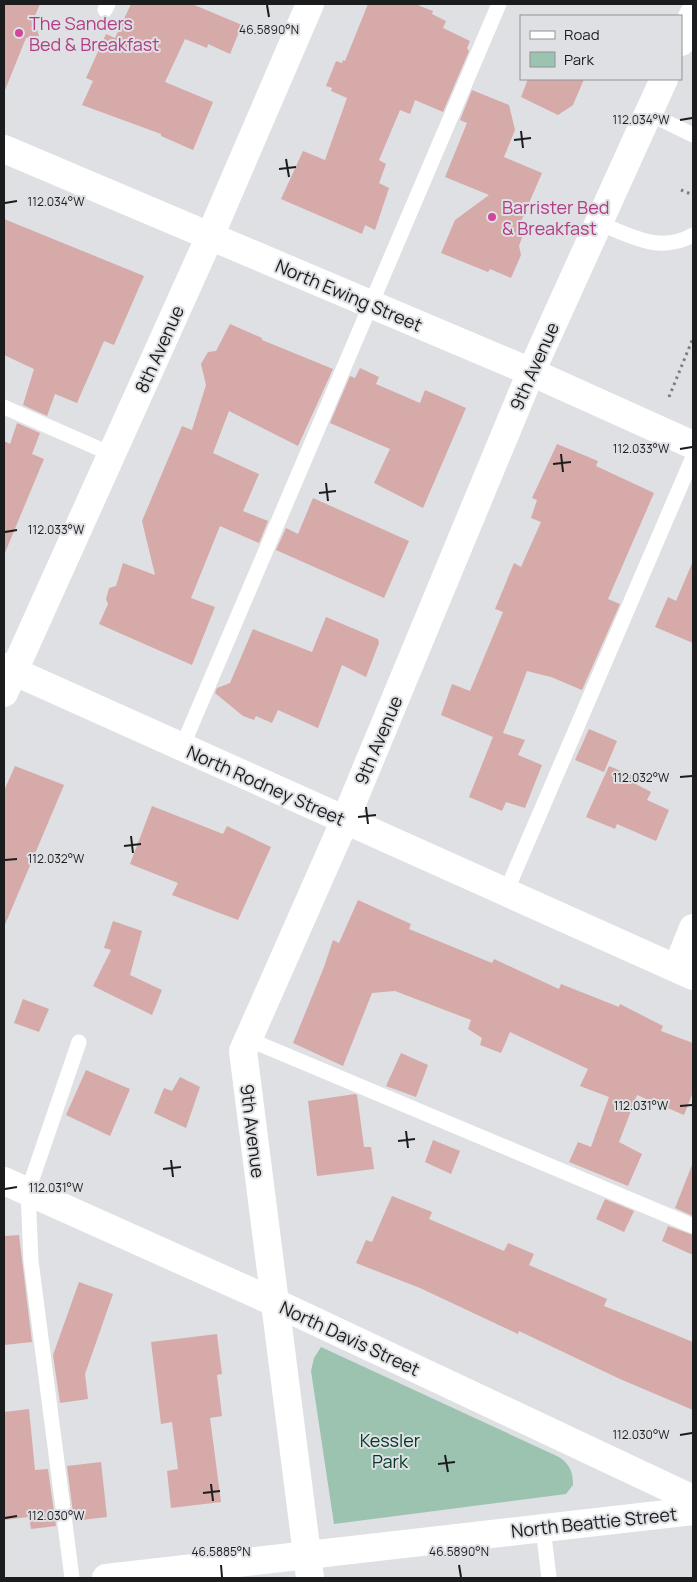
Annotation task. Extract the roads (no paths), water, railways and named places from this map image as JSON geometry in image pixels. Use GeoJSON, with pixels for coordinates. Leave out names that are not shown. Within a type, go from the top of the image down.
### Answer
{"type":"FeatureCollection","features":[{"type":"Feature","properties":{"kind":"street","name":"8th Avenue"},"geometry":{"type":"LineString","coordinates":[[7,677],[210,236],[310,4]]}},
{"type":"Feature","properties":{"kind":"street"},"geometry":{"type":"LineString","coordinates":[[682,40],[693,15]]}},
{"type":"Feature","properties":{"kind":"street","name":"9th Avenue"},"geometry":{"type":"LineString","coordinates":[[309,1566],[243,1051],[345,820],[531,372],[664,80]]}},
{"type":"Feature","properties":{"kind":"street","name":"North Ewing Street"},"geometry":{"type":"LineString","coordinates":[[4,149],[531,372],[693,446]]}},
{"type":"Feature","properties":{"kind":"street","name":"North Rodney Street"},"geometry":{"type":"LineString","coordinates":[[7,677],[182,747],[685,972]]}},
{"type":"Feature","properties":{"kind":"street"},"geometry":{"type":"LineString","coordinates":[[685,972],[693,928]]}},
{"type":"Feature","properties":{"kind":"street","name":"North Davis Street"},"geometry":{"type":"LineString","coordinates":[[16,1186],[274,1302],[693,1499]]}},
{"type":"Feature","properties":{"kind":"street","name":"North Beattie Street"},"geometry":{"type":"LineString","coordinates":[[106,1578],[309,1566],[543,1528],[693,1511]]}},
{"type":"Feature","properties":{"kind":"lane"},"geometry":{"type":"LineString","coordinates":[[182,747],[499,4]]}},
{"type":"Feature","properties":{"kind":"lane"},"geometry":{"type":"LineString","coordinates":[[648,113],[693,135]]}},
{"type":"Feature","properties":{"kind":"lane"},"geometry":{"type":"LineString","coordinates":[[598,223],[655,243],[678,243],[693,235]]}},
{"type":"Feature","properties":{"kind":"lane"},"geometry":{"type":"LineString","coordinates":[[4,406],[111,454]]}},
{"type":"Feature","properties":{"kind":"lane"},"geometry":{"type":"LineString","coordinates":[[506,892],[693,457]]}},
{"type":"Feature","properties":{"kind":"lane"},"geometry":{"type":"LineString","coordinates":[[248,1040],[693,1226]]}},
{"type":"Feature","properties":{"kind":"lane"},"geometry":{"type":"LineString","coordinates":[[72,1578],[31,1261],[16,1186],[79,1042]]}},
{"type":"Feature","properties":{"kind":"lane"},"geometry":{"type":"LineString","coordinates":[[543,1528],[550,1578]]}},
{"type":"Feature","properties":{"kind":"place","name":"The Sanders Bed & Breakfast"},"geometry":{"type":"Point","coordinates":[19,33]}},
{"type":"Feature","properties":{"kind":"place","name":"Barrister Bed & Breakfast"},"geometry":{"type":"Point","coordinates":[492,217]}},
{"type":"Feature","properties":{"kind":"park label","name":"Kessler Park"},"geometry":{"type":"Point","coordinates":[390,1450]}}]}
